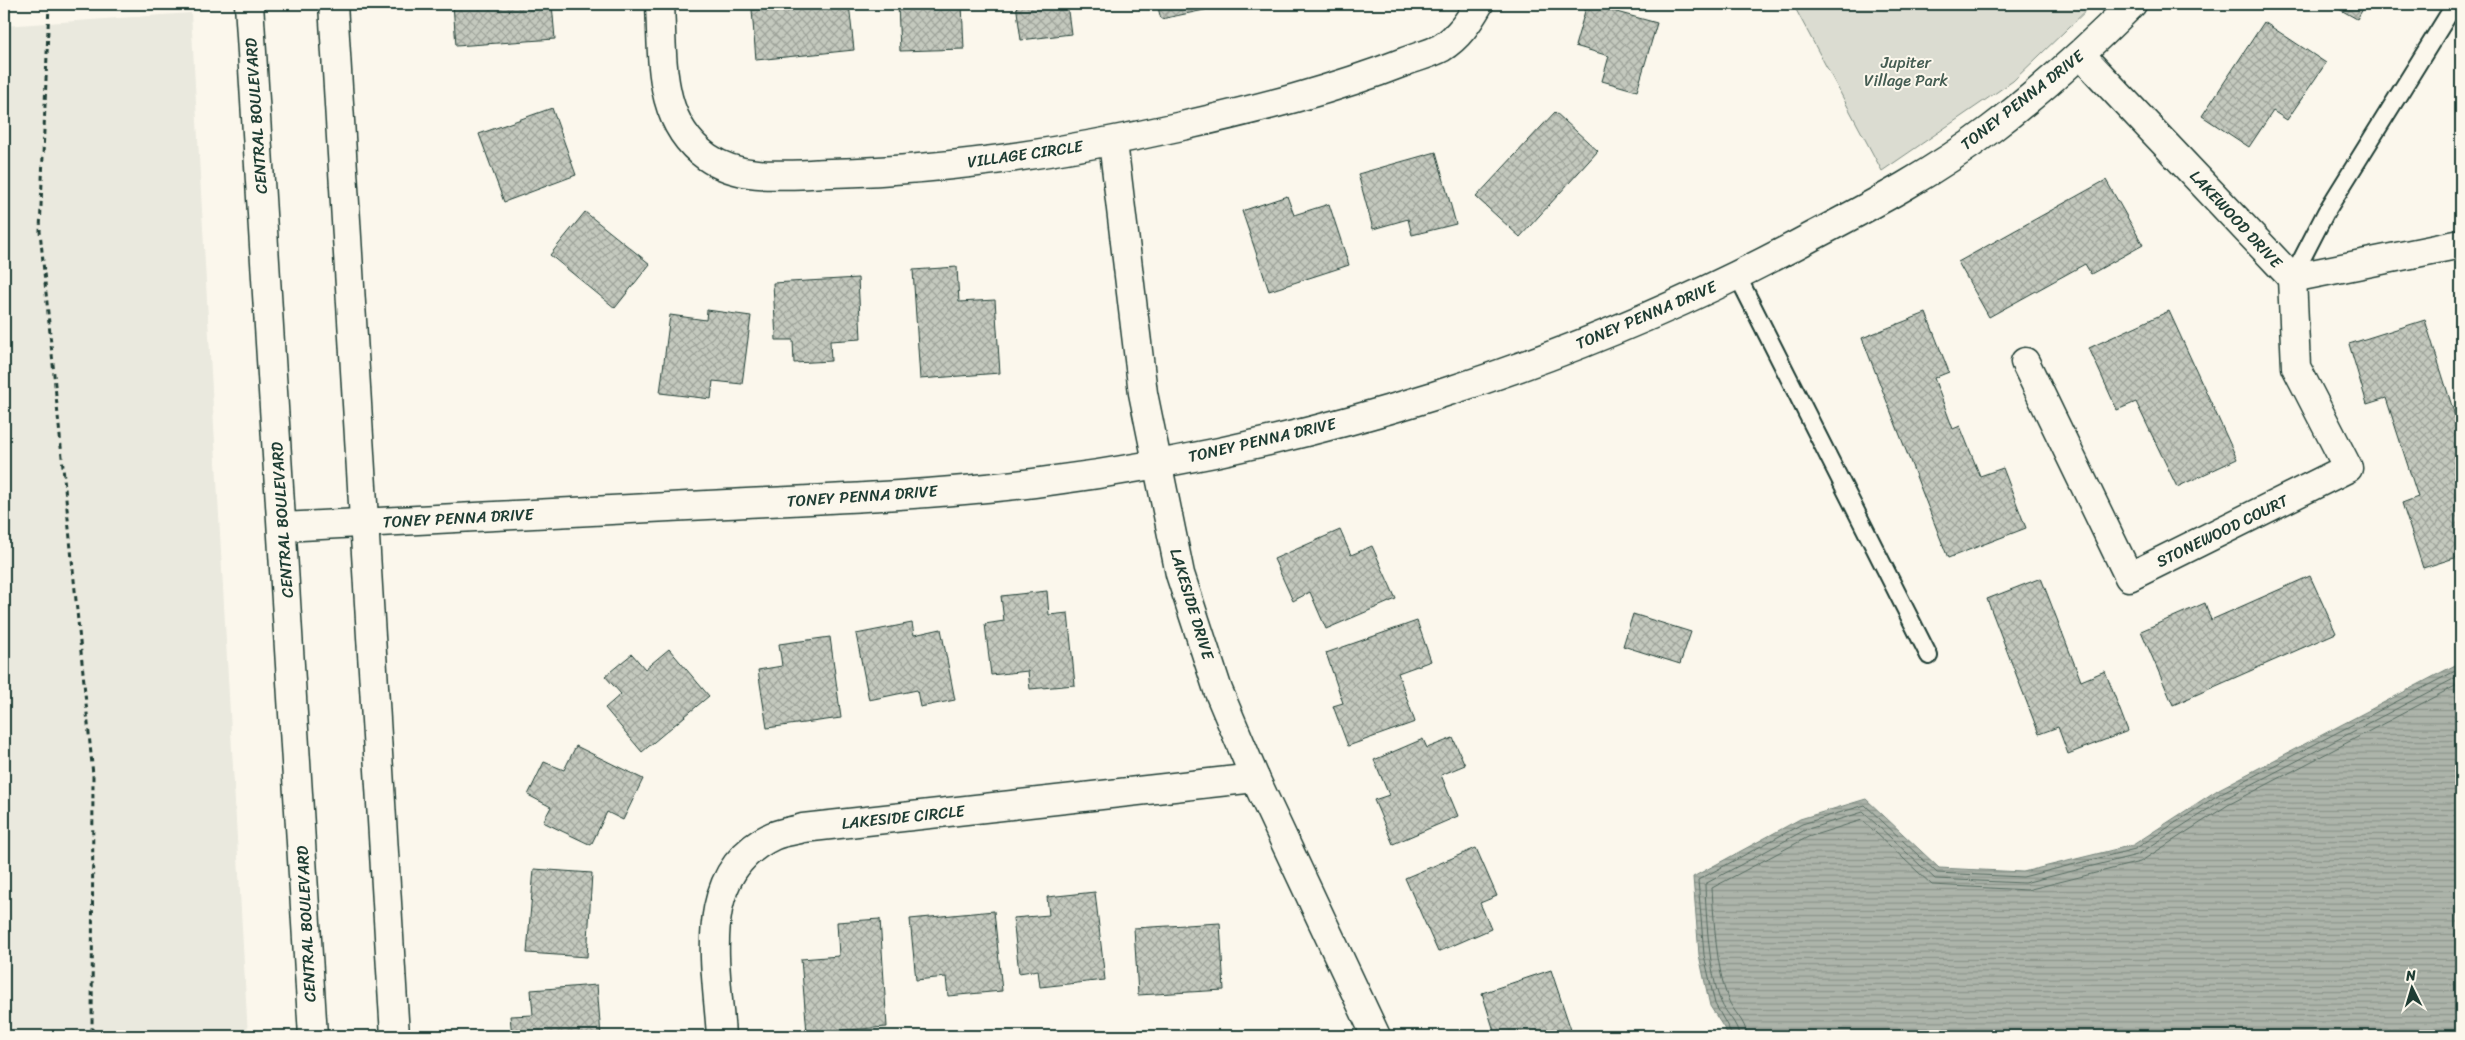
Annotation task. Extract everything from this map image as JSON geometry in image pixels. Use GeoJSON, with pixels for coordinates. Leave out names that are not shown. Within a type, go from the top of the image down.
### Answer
{"type":"FeatureCollection","features":[{"type":"Feature","properties":{"kind":"street","name":"CENTRAL BOULEVARD"},"geometry":{"type":"LineString","coordinates":[[250,4],[313,1036]]}},
{"type":"Feature","properties":{"kind":"street"},"geometry":{"type":"LineString","coordinates":[[333,4],[394,1036]]}},
{"type":"Feature","properties":{"kind":"street","name":"VILLAGE CIRCLE"},"geometry":{"type":"LineString","coordinates":[[660,4],[664,81],[670,111],[685,138],[708,158],[735,171],[764,175],[864,172],[998,160],[1114,142],[1244,112],[1373,74],[1441,48],[1464,28],[1480,4]]}},
{"type":"Feature","properties":{"kind":"street","name":"TONEY PENNA DRIVE"},"geometry":{"type":"LineString","coordinates":[[282,527],[888,496],[1032,483],[1156,464],[1264,442],[1413,402],[1541,359],[1675,305],[1737,275],[1894,192],[1989,131],[2081,55],[2132,4]]}},
{"type":"Feature","properties":{"kind":"street","name":"LAKEWOOD DRIVE"},"geometry":{"type":"LineString","coordinates":[[2081,55],[2292,278],[2461,244]]}},
{"type":"Feature","properties":{"kind":"street","name":"LAKESIDE DRIVE"},"geometry":{"type":"LineString","coordinates":[[1114,142],[1143,394],[1180,574],[1218,690],[1256,778],[1376,1036]]}},
{"type":"Feature","properties":{"kind":"street","name":"STONEWOOD COURT"},"geometry":{"type":"LineString","coordinates":[[2024,362],[2129,577],[2348,468],[2296,367],[2292,278]]}},
{"type":"Feature","properties":{"kind":"street","name":"LAKESIDE CIRCLE"},"geometry":{"type":"LineString","coordinates":[[721,1036],[715,933],[717,903],[728,875],[748,852],[774,836],[803,828],[1256,778]]}},
{"type":"Feature","properties":{"kind":"lane"},"geometry":{"type":"LineString","coordinates":[[2292,278],[2326,212],[2455,4]]}},
{"type":"Feature","properties":{"kind":"lane"},"geometry":{"type":"LineString","coordinates":[[1737,275],[1929,656]]}},
{"type":"Feature","properties":{"kind":"path"},"geometry":{"type":"LineString","coordinates":[[49,4],[40,232],[93,775],[92,1036]]}},
{"type":"Feature","properties":{"kind":"shaded area"},"geometry":{"type":"Polygon","coordinates":[[[191,13],[248,1036],[4,1036],[4,26],[191,13]]]}},
{"type":"Feature","properties":{"kind":"green space","name":"Jupiter Village Park"},"geometry":{"type":"Polygon","coordinates":[[[1793,4],[2093,4],[2013,81],[1882,171],[1793,4]]]}},
{"type":"Feature","properties":{"kind":"water"},"geometry":{"type":"Polygon","coordinates":[[[2461,662],[2461,1036],[1729,1036],[1710,1006],[1699,955],[1693,877],[1800,819],[1866,799],[1939,868],[2023,872],[2133,845],[2219,789],[2461,662]]]}},
{"type":"Feature","properties":{"kind":"building"},"geometry":{"type":"Polygon","coordinates":[[[453,4],[552,4],[555,39],[456,46],[453,4]]]}},
{"type":"Feature","properties":{"kind":"building"},"geometry":{"type":"Polygon","coordinates":[[[770,4],[849,4],[854,50],[756,60],[752,10],[770,8],[770,4]]]}},
{"type":"Feature","properties":{"kind":"building"},"geometry":{"type":"Polygon","coordinates":[[[898,4],[962,4],[964,49],[900,51],[898,4]]]}},
{"type":"Feature","properties":{"kind":"building"},"geometry":{"type":"Polygon","coordinates":[[[1016,4],[1067,4],[1071,34],[1021,40],[1016,4]]]}},
{"type":"Feature","properties":{"kind":"building"},"geometry":{"type":"Polygon","coordinates":[[[1157,4],[1233,4],[1161,19],[1157,4]]]}},
{"type":"Feature","properties":{"kind":"building"},"geometry":{"type":"Polygon","coordinates":[[[1587,4],[1657,23],[1637,91],[1602,81],[1609,56],[1575,46],[1587,4]]]}},
{"type":"Feature","properties":{"kind":"building"},"geometry":{"type":"Polygon","coordinates":[[[2330,4],[2366,4],[2357,19],[2330,4]]]}},
{"type":"Feature","properties":{"kind":"building"},"geometry":{"type":"Polygon","coordinates":[[[2264,22],[2326,63],[2287,120],[2273,111],[2249,147],[2202,116],[2264,22]]]}},
{"type":"Feature","properties":{"kind":"building"},"geometry":{"type":"Polygon","coordinates":[[[552,108],[576,175],[504,202],[479,134],[552,108]]]}},
{"type":"Feature","properties":{"kind":"building"},"geometry":{"type":"Polygon","coordinates":[[[1555,112],[1598,151],[1520,237],[1476,197],[1555,112]]]}},
{"type":"Feature","properties":{"kind":"building"},"geometry":{"type":"Polygon","coordinates":[[[1436,152],[1456,224],[1412,235],[1408,219],[1373,229],[1358,174],[1436,152]]]}},
{"type":"Feature","properties":{"kind":"building"},"geometry":{"type":"Polygon","coordinates":[[[2106,180],[2143,245],[2091,274],[2085,264],[1989,317],[1958,262],[2106,180]]]}},
{"type":"Feature","properties":{"kind":"building"},"geometry":{"type":"Polygon","coordinates":[[[1287,196],[1294,215],[1329,204],[1349,265],[1269,291],[1242,211],[1287,196]]]}},
{"type":"Feature","properties":{"kind":"building"},"geometry":{"type":"Polygon","coordinates":[[[585,212],[650,264],[615,308],[550,255],[585,212]]]}},
{"type":"Feature","properties":{"kind":"building"},"geometry":{"type":"Polygon","coordinates":[[[957,267],[959,302],[995,300],[1000,373],[920,379],[913,270],[957,267]]]}},
{"type":"Feature","properties":{"kind":"building"},"geometry":{"type":"Polygon","coordinates":[[[858,278],[861,339],[830,341],[831,361],[794,363],[793,340],[776,340],[773,283],[858,278]]]}},
{"type":"Feature","properties":{"kind":"building"},"geometry":{"type":"Polygon","coordinates":[[[707,310],[751,316],[742,384],[713,381],[711,399],[660,393],[670,315],[706,320],[707,310]]]}},
{"type":"Feature","properties":{"kind":"building"},"geometry":{"type":"Polygon","coordinates":[[[2169,311],[2237,459],[2177,487],[2136,402],[2117,410],[2089,348],[2169,311]]]}},
{"type":"Feature","properties":{"kind":"building"},"geometry":{"type":"Polygon","coordinates":[[[1926,313],[1949,372],[1934,378],[1953,429],[1960,426],[1980,476],[2003,468],[2026,528],[1948,558],[1862,338],[1926,313]]]}},
{"type":"Feature","properties":{"kind":"building"},"geometry":{"type":"Polygon","coordinates":[[[2425,320],[2461,435],[2461,556],[2423,568],[2402,503],[2418,497],[2386,398],[2367,404],[2349,344],[2425,320]]]}},
{"type":"Feature","properties":{"kind":"building"},"geometry":{"type":"Polygon","coordinates":[[[1340,530],[1351,555],[1372,546],[1396,599],[1326,629],[1310,592],[1293,601],[1274,559],[1340,530]]]}},
{"type":"Feature","properties":{"kind":"building"},"geometry":{"type":"Polygon","coordinates":[[[2310,576],[2336,633],[2173,705],[2141,631],[2205,603],[2211,620],[2310,576]]]}},
{"type":"Feature","properties":{"kind":"building"},"geometry":{"type":"Polygon","coordinates":[[[2041,578],[2081,681],[2105,671],[2128,731],[2068,754],[2058,727],[2039,734],[1987,599],[2041,578]]]}},
{"type":"Feature","properties":{"kind":"building"},"geometry":{"type":"Polygon","coordinates":[[[1047,591],[1049,615],[1068,613],[1075,685],[1030,689],[1028,671],[991,675],[985,624],[1004,621],[1001,596],[1047,591]]]}},
{"type":"Feature","properties":{"kind":"building"},"geometry":{"type":"Polygon","coordinates":[[[1633,614],[1691,632],[1680,664],[1623,646],[1633,614]]]}},
{"type":"Feature","properties":{"kind":"building"},"geometry":{"type":"Polygon","coordinates":[[[1417,621],[1431,661],[1398,673],[1415,722],[1348,746],[1333,706],[1343,703],[1326,653],[1417,621]]]}},
{"type":"Feature","properties":{"kind":"building"},"geometry":{"type":"Polygon","coordinates":[[[912,623],[914,635],[941,629],[955,700],[920,707],[917,690],[869,700],[856,634],[912,623]]]}},
{"type":"Feature","properties":{"kind":"building"},"geometry":{"type":"Polygon","coordinates":[[[830,637],[841,718],[767,728],[758,670],[782,666],[779,644],[830,637]]]}},
{"type":"Feature","properties":{"kind":"building"},"geometry":{"type":"Polygon","coordinates":[[[669,649],[709,696],[642,752],[605,708],[621,694],[605,676],[632,654],[645,669],[669,649]]]}},
{"type":"Feature","properties":{"kind":"building"},"geometry":{"type":"Polygon","coordinates":[[[1453,738],[1465,765],[1441,775],[1458,816],[1393,844],[1374,800],[1389,795],[1374,760],[1423,739],[1427,748],[1453,738]]]}},
{"type":"Feature","properties":{"kind":"building"},"geometry":{"type":"Polygon","coordinates":[[[576,746],[643,779],[623,820],[607,812],[591,845],[543,822],[551,807],[528,795],[544,762],[564,770],[576,746]]]}},
{"type":"Feature","properties":{"kind":"building"},"geometry":{"type":"Polygon","coordinates":[[[1476,848],[1497,896],[1480,903],[1491,929],[1438,952],[1405,878],[1476,848]]]}},
{"type":"Feature","properties":{"kind":"building"},"geometry":{"type":"Polygon","coordinates":[[[534,869],[592,873],[587,957],[527,953],[534,869]]]}},
{"type":"Feature","properties":{"kind":"building"},"geometry":{"type":"Polygon","coordinates":[[[1095,892],[1105,980],[1040,987],[1038,970],[1019,973],[1013,918],[1049,915],[1047,897],[1095,892]]]}},
{"type":"Feature","properties":{"kind":"building"},"geometry":{"type":"Polygon","coordinates":[[[994,911],[1002,991],[948,996],[946,977],[916,980],[910,919],[994,911]]]}},
{"type":"Feature","properties":{"kind":"building"},"geometry":{"type":"Polygon","coordinates":[[[880,919],[887,1027],[807,1033],[801,959],[839,956],[837,922],[880,919]]]}},
{"type":"Feature","properties":{"kind":"building"},"geometry":{"type":"Polygon","coordinates":[[[1220,923],[1224,990],[1138,995],[1134,928],[1220,923]]]}},
{"type":"Feature","properties":{"kind":"building"},"geometry":{"type":"Polygon","coordinates":[[[1551,970],[1573,1036],[1488,1036],[1495,1034],[1482,993],[1551,970]]]}},
{"type":"Feature","properties":{"kind":"building"},"geometry":{"type":"Polygon","coordinates":[[[597,985],[601,1036],[512,1036],[510,1016],[533,1015],[531,990],[597,985]]]}}]}
